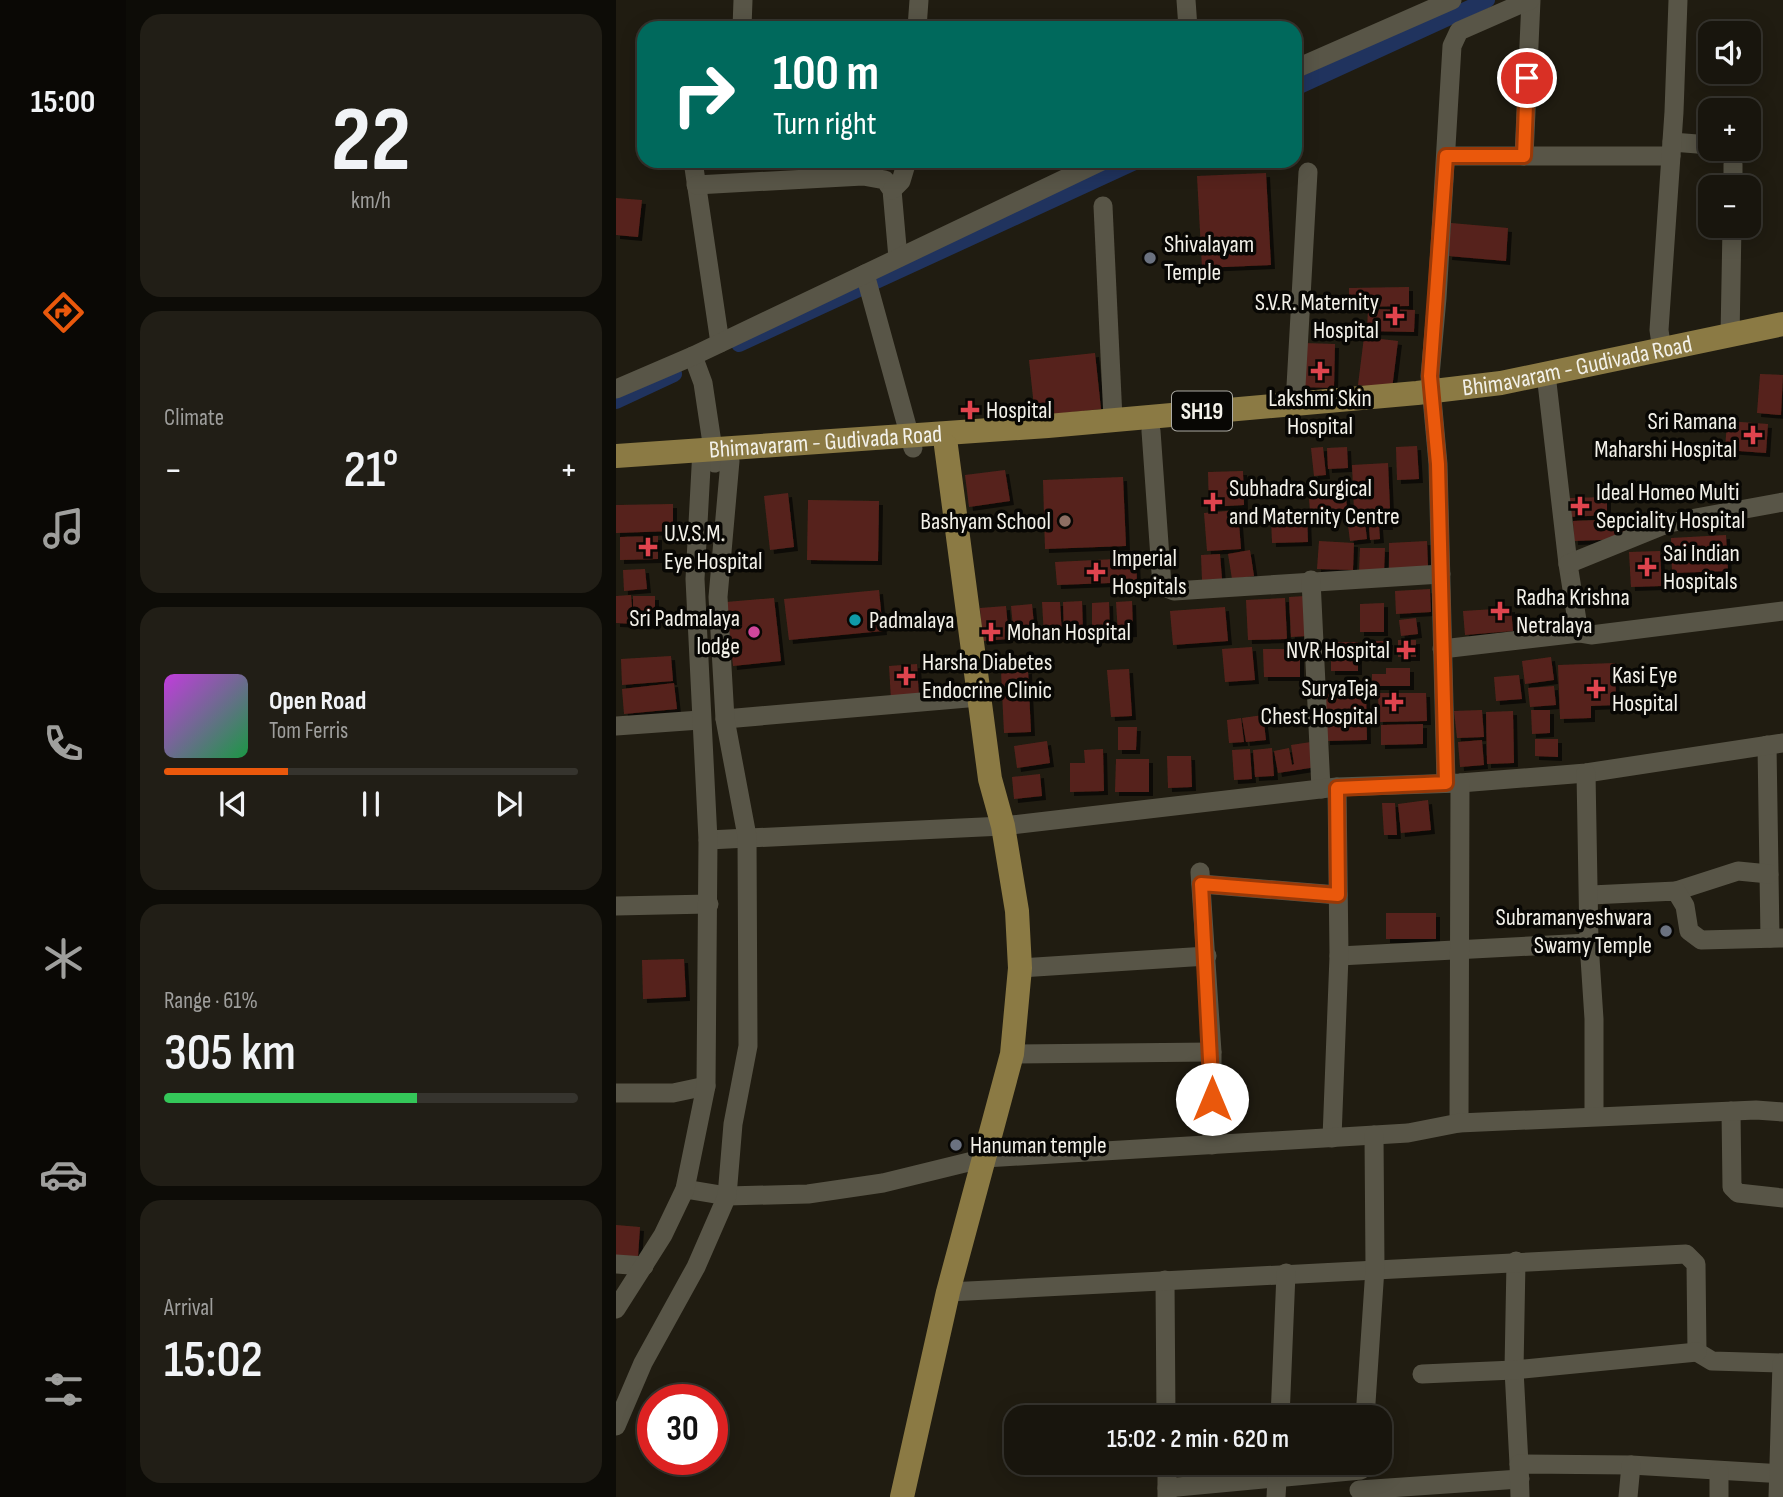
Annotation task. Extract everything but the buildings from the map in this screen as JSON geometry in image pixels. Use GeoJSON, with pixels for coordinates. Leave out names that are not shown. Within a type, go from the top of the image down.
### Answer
{"type":"FeatureCollection","features":[{"type":"Feature","properties":{"kind":"main road","name":"Bhimavaram - Gudivada Road"},"geometry":{"type":"LineString","coordinates":[[1548,382],[1662,351],[1783,324]]}},
{"type":"Feature","properties":{"kind":"main road","name":"Bhimavaram - Gudivada Road"},"geometry":{"type":"LineString","coordinates":[[616,471],[712,457],[911,441],[1150,430],[1548,382],[1783,340]]}},
{"type":"Feature","properties":{"kind":"main road","name":"Bhimavaram - Gudivada Road"},"geometry":{"type":"LineString","coordinates":[[946,439],[1113,419],[1295,404],[1431,397]]}},
{"type":"Feature","properties":{"kind":"main road"},"geometry":{"type":"LineString","coordinates":[[902,1497],[947,1292],[1012,1054],[1020,968],[1017,911],[1003,826],[990,779],[946,439]]}},
{"type":"Feature","properties":{"kind":"main road","name":"Bhimavaram - Gudivada Road"},"geometry":{"type":"LineString","coordinates":[[616,456],[712,457]]}},
{"type":"Feature","properties":{"kind":"street"},"geometry":{"type":"LineString","coordinates":[[742,21],[743,0]]}},
{"type":"Feature","properties":{"kind":"street"},"geometry":{"type":"LineString","coordinates":[[918,21],[919,0]]}},
{"type":"Feature","properties":{"kind":"street"},"geometry":{"type":"LineString","coordinates":[[1186,0],[1188,21]]}},
{"type":"Feature","properties":{"kind":"street"},"geometry":{"type":"LineString","coordinates":[[1459,1123],[1461,949],[1453,783],[1442,649],[1438,464],[1431,397],[1452,46],[1459,30],[1530,0],[1524,156]]}},
{"type":"Feature","properties":{"kind":"street"},"geometry":{"type":"LineString","coordinates":[[1662,351],[1660,330],[1672,149],[1678,0]]}},
{"type":"Feature","properties":{"kind":"street"},"geometry":{"type":"LineString","coordinates":[[1302,66],[1448,2],[1459,30]]}},
{"type":"Feature","properties":{"kind":"street"},"geometry":{"type":"LineString","coordinates":[[1446,156],[1524,156],[1698,146]]}},
{"type":"Feature","properties":{"kind":"street"},"geometry":{"type":"LineString","coordinates":[[1733,164],[1733,175]]}},
{"type":"Feature","properties":{"kind":"street"},"geometry":{"type":"LineString","coordinates":[[694,168],[716,297],[720,343]]}},
{"type":"Feature","properties":{"kind":"street"},"geometry":{"type":"LineString","coordinates":[[892,190],[901,181],[904,168]]}},
{"type":"Feature","properties":{"kind":"street"},"geometry":{"type":"LineString","coordinates":[[616,389],[693,356],[1087,168]]}},
{"type":"Feature","properties":{"kind":"street"},"geometry":{"type":"LineString","coordinates":[[1295,404],[1308,172]]}},
{"type":"Feature","properties":{"kind":"street"},"geometry":{"type":"LineString","coordinates":[[696,185],[863,176],[885,180],[892,190],[898,258]]}},
{"type":"Feature","properties":{"kind":"street"},"geometry":{"type":"LineString","coordinates":[[1103,206],[1113,419]]}},
{"type":"Feature","properties":{"kind":"street"},"geometry":{"type":"LineString","coordinates":[[1730,337],[1732,238]]}},
{"type":"Feature","properties":{"kind":"street"},"geometry":{"type":"LineString","coordinates":[[865,275],[911,441]]}},
{"type":"Feature","properties":{"kind":"street"},"geometry":{"type":"LineString","coordinates":[[616,1426],[643,1363],[696,1266],[727,1196],[733,1124],[748,1046],[747,836],[725,719],[712,457],[703,383],[693,356]]}},
{"type":"Feature","properties":{"kind":"street"},"geometry":{"type":"LineString","coordinates":[[1548,382],[1568,564],[1579,633]]}},
{"type":"Feature","properties":{"kind":"street"},"geometry":{"type":"LineString","coordinates":[[1150,430],[1162,586],[1174,591],[1311,580],[1440,574]]}},
{"type":"Feature","properties":{"kind":"street"},"geometry":{"type":"LineString","coordinates":[[616,1309],[645,1266],[685,1189],[706,1086],[708,840],[695,579],[712,457]]}},
{"type":"Feature","properties":{"kind":"street"},"geometry":{"type":"LineString","coordinates":[[1568,564],[1669,523],[1783,502]]}},
{"type":"Feature","properties":{"kind":"street"},"geometry":{"type":"LineString","coordinates":[[1311,580],[1338,895],[1339,956],[1332,1138]]}},
{"type":"Feature","properties":{"kind":"street"},"geometry":{"type":"LineString","coordinates":[[1442,649],[1579,633],[1591,635],[1783,611]]}},
{"type":"Feature","properties":{"kind":"street"},"geometry":{"type":"LineString","coordinates":[[725,719],[979,697]]}},
{"type":"Feature","properties":{"kind":"street"},"geometry":{"type":"LineString","coordinates":[[616,726],[700,720]]}},
{"type":"Feature","properties":{"kind":"street"},"geometry":{"type":"LineString","coordinates":[[708,840],[747,836],[1003,826],[1329,788],[1453,783],[1586,773],[1775,744],[1769,874],[1777,938],[1701,940],[1689,931],[1685,906],[1676,891]]}},
{"type":"Feature","properties":{"kind":"street"},"geometry":{"type":"LineString","coordinates":[[1586,773],[1591,895],[1589,943],[1594,1019],[1594,1116]]}},
{"type":"Feature","properties":{"kind":"street"},"geometry":{"type":"LineString","coordinates":[[1591,895],[1676,891],[1738,870],[1769,874]]}},
{"type":"Feature","properties":{"kind":"street"},"geometry":{"type":"LineString","coordinates":[[1212,1145],[1212,1052],[1200,878],[1338,895]]}},
{"type":"Feature","properties":{"kind":"street"},"geometry":{"type":"LineString","coordinates":[[616,906],[709,904]]}},
{"type":"Feature","properties":{"kind":"street"},"geometry":{"type":"LineString","coordinates":[[1339,956],[1589,943]]}},
{"type":"Feature","properties":{"kind":"street"},"geometry":{"type":"LineString","coordinates":[[1020,968],[1207,956]]}},
{"type":"Feature","properties":{"kind":"street"},"geometry":{"type":"LineString","coordinates":[[1012,1054],[1212,1052]]}},
{"type":"Feature","properties":{"kind":"street"},"geometry":{"type":"LineString","coordinates":[[616,1093],[673,1093],[706,1086]]}},
{"type":"Feature","properties":{"kind":"street"},"geometry":{"type":"LineString","coordinates":[[685,1189],[727,1196],[808,1194],[883,1183],[985,1158],[1408,1133],[1459,1123],[1731,1111],[1783,1112]]}},
{"type":"Feature","properties":{"kind":"street"},"geometry":{"type":"LineString","coordinates":[[1731,1111],[1732,1187],[1738,1193],[1783,1198]]}},
{"type":"Feature","properties":{"kind":"street"},"geometry":{"type":"LineString","coordinates":[[1366,1405],[1375,1268],[1374,1135]]}},
{"type":"Feature","properties":{"kind":"street"},"geometry":{"type":"LineString","coordinates":[[947,1292],[1686,1254],[1696,1264],[1698,1352]]}},
{"type":"Feature","properties":{"kind":"street"},"geometry":{"type":"LineString","coordinates":[[1516,1261],[1514,1370],[1519,1480]]}},
{"type":"Feature","properties":{"kind":"street"},"geometry":{"type":"LineString","coordinates":[[616,1264],[645,1266]]}},
{"type":"Feature","properties":{"kind":"street"},"geometry":{"type":"LineString","coordinates":[[1281,1405],[1286,1273]]}},
{"type":"Feature","properties":{"kind":"street"},"geometry":{"type":"LineString","coordinates":[[1165,1280],[1166,1405]]}},
{"type":"Feature","properties":{"kind":"street"},"geometry":{"type":"LineString","coordinates":[[1422,1374],[1514,1370],[1698,1352],[1712,1360],[1783,1363],[1778,1497]]}},
{"type":"Feature","properties":{"kind":"street"},"geometry":{"type":"LineString","coordinates":[[1360,1475],[1359,1493],[1519,1480],[1631,1465],[1780,1474]]}},
{"type":"Feature","properties":{"kind":"street"},"geometry":{"type":"LineString","coordinates":[[1628,1497],[1631,1465]]}},
{"type":"Feature","properties":{"kind":"street"},"geometry":{"type":"LineString","coordinates":[[1719,1471],[1719,1497]]}},
{"type":"Feature","properties":{"kind":"street"},"geometry":{"type":"LineString","coordinates":[[1167,1492],[1303,1475]]}},
{"type":"Feature","properties":{"kind":"waterway"},"geometry":{"type":"LineString","coordinates":[[1302,85],[1487,0]]}},
{"type":"Feature","properties":{"kind":"waterway"},"geometry":{"type":"LineString","coordinates":[[739,344],[1122,168]]}},
{"type":"Feature","properties":{"kind":"waterway"},"geometry":{"type":"LineString","coordinates":[[616,401],[674,374]]}},
{"type":"Feature","properties":{"kind":"place","name":"Shivalayam Temple"},"geometry":{"type":"Point","coordinates":[1150,258]}},
{"type":"Feature","properties":{"kind":"place","name":"S.V.R. Maternity Hospital"},"geometry":{"type":"Point","coordinates":[1395,316]}},
{"type":"Feature","properties":{"kind":"place","name":"Lakshmi Skin Hospital"},"geometry":{"type":"Point","coordinates":[1320,371]}},
{"type":"Feature","properties":{"kind":"place","name":"Hospital"},"geometry":{"type":"Point","coordinates":[970,410]}},
{"type":"Feature","properties":{"kind":"place","name":"Sri Ramana Maharshi Hospital"},"geometry":{"type":"Point","coordinates":[1753,435]}},
{"type":"Feature","properties":{"kind":"place","name":"Subhadra Surgical and Maternity Centre"},"geometry":{"type":"Point","coordinates":[1213,502]}},
{"type":"Feature","properties":{"kind":"place","name":"Ideal Homeo Multi Sepciality Hospital"},"geometry":{"type":"Point","coordinates":[1580,506]}},
{"type":"Feature","properties":{"kind":"place","name":"Bashyam School"},"geometry":{"type":"Point","coordinates":[1065,521]}},
{"type":"Feature","properties":{"kind":"place","name":"U.V.S.M. Eye Hospital"},"geometry":{"type":"Point","coordinates":[648,547]}},
{"type":"Feature","properties":{"kind":"place","name":"Sai Indian Hospitals"},"geometry":{"type":"Point","coordinates":[1647,567]}},
{"type":"Feature","properties":{"kind":"place","name":"Imperial Hospitals"},"geometry":{"type":"Point","coordinates":[1096,572]}},
{"type":"Feature","properties":{"kind":"place","name":"Radha Krishna Netralaya"},"geometry":{"type":"Point","coordinates":[1500,611]}},
{"type":"Feature","properties":{"kind":"place","name":"Padmalaya"},"geometry":{"type":"Point","coordinates":[855,620]}},
{"type":"Feature","properties":{"kind":"place","name":"Sri Padmalaya lodge"},"geometry":{"type":"Point","coordinates":[754,632]}},
{"type":"Feature","properties":{"kind":"place","name":"Mohan Hospital"},"geometry":{"type":"Point","coordinates":[991,632]}},
{"type":"Feature","properties":{"kind":"place","name":"NVR Hospital"},"geometry":{"type":"Point","coordinates":[1406,650]}},
{"type":"Feature","properties":{"kind":"place","name":"Harsha Diabetes Endocrine Clinic"},"geometry":{"type":"Point","coordinates":[906,676]}},
{"type":"Feature","properties":{"kind":"place","name":"Kasi Eye Hospital"},"geometry":{"type":"Point","coordinates":[1596,689]}},
{"type":"Feature","properties":{"kind":"place","name":"SuryaTeja Chest Hospital"},"geometry":{"type":"Point","coordinates":[1394,702]}},
{"type":"Feature","properties":{"kind":"place","name":"Subramanyeshwara Swamy Temple"},"geometry":{"type":"Point","coordinates":[1666,931]}},
{"type":"Feature","properties":{"kind":"place","name":"Hanuman temple"},"geometry":{"type":"Point","coordinates":[956,1145]}},
{"type":"Feature","properties":{"kind":"route"},"geometry":{"type":"LineString","coordinates":[[1212,1099],[1212,1052],[1201,884],[1338,895],[1337,788],[1377,784],[1446,783],[1438,464],[1430,376],[1446,156],[1524,156],[1527,78]]}}]}
